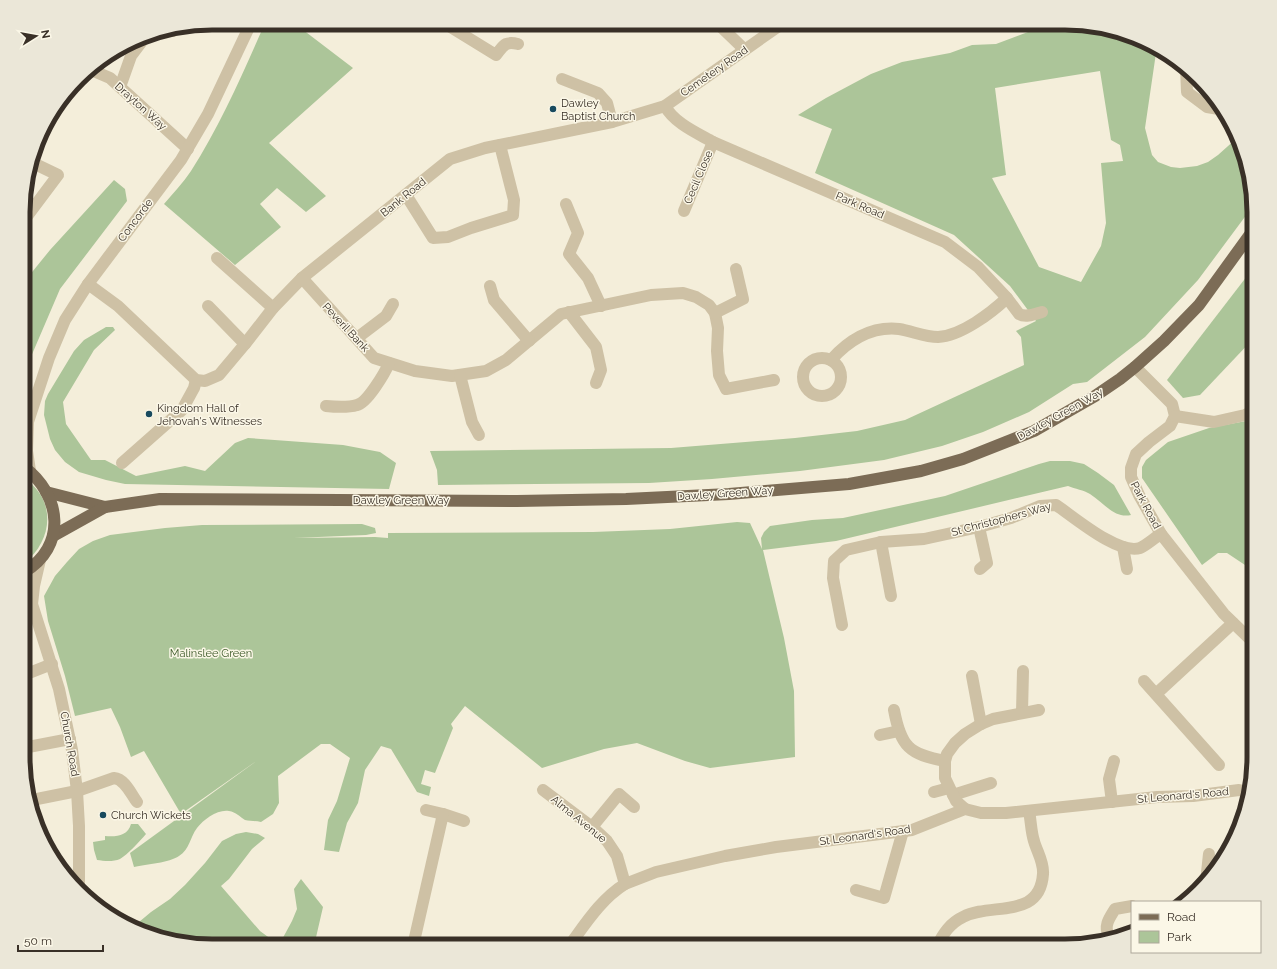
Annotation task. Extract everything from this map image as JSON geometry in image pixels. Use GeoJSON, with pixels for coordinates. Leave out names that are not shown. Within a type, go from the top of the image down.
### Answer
{"type":"FeatureCollection","features":[{"type":"Feature","properties":{"kind":"main road","name":"Dawley Green Way"},"geometry":{"type":"LineString","coordinates":[[53,536],[106,507],[160,499],[509,501],[626,499],[729,494],[849,484],[921,471],[963,460],[1034,431],[1096,396],[1136,367],[1199,305],[1247,239]]}},
{"type":"Feature","properties":{"kind":"main road"},"geometry":{"type":"LineString","coordinates":[[30,472],[39,480],[46,492],[53,515],[54,524],[53,536],[49,547],[40,560],[30,568]]}},
{"type":"Feature","properties":{"kind":"main road","name":"Dawley Green Way"},"geometry":{"type":"LineString","coordinates":[[46,492],[106,507]]}},
{"type":"Feature","properties":{"kind":"street","name":"Concorde"},"geometry":{"type":"LineString","coordinates":[[30,413],[49,358],[65,320],[88,284],[188,149],[208,114],[248,30]]}},
{"type":"Feature","properties":{"kind":"street"},"geometry":{"type":"LineString","coordinates":[[455,30],[496,55],[507,43],[510,42],[518,44]]}},
{"type":"Feature","properties":{"kind":"street"},"geometry":{"type":"LineString","coordinates":[[724,30],[745,50]]}},
{"type":"Feature","properties":{"kind":"street","name":"Cemetery Road"},"geometry":{"type":"LineString","coordinates":[[665,106],[774,30]]}},
{"type":"Feature","properties":{"kind":"street"},"geometry":{"type":"LineString","coordinates":[[120,87],[131,56],[139,45]]}},
{"type":"Feature","properties":{"kind":"street","name":"Drayton Way"},"geometry":{"type":"LineString","coordinates":[[96,72],[110,78],[188,149]]}},
{"type":"Feature","properties":{"kind":"street"},"geometry":{"type":"LineString","coordinates":[[1186,76],[1187,92],[1207,106],[1214,108]]}},
{"type":"Feature","properties":{"kind":"street"},"geometry":{"type":"LineString","coordinates":[[562,79],[598,93],[607,103],[612,122]]}},
{"type":"Feature","properties":{"kind":"street","name":"Bank Road"},"geometry":{"type":"LineString","coordinates":[[196,380],[205,381],[219,374],[273,308],[302,278],[450,159],[485,148],[612,122],[665,106]]}},
{"type":"Feature","properties":{"kind":"street","name":"Park Road"},"geometry":{"type":"LineString","coordinates":[[665,106],[668,112],[679,122],[713,142],[945,242],[978,268],[1022,315],[1027,316],[1042,312]]}},
{"type":"Feature","properties":{"kind":"street","name":"Cecil Close"},"geometry":{"type":"LineString","coordinates":[[684,211],[713,142]]}},
{"type":"Feature","properties":{"kind":"street"},"geometry":{"type":"LineString","coordinates":[[406,195],[433,238],[448,237],[513,215],[514,200],[500,145]]}},
{"type":"Feature","properties":{"kind":"street"},"geometry":{"type":"LineString","coordinates":[[30,212],[58,175],[36,165]]}},
{"type":"Feature","properties":{"kind":"street"},"geometry":{"type":"LineString","coordinates":[[566,204],[578,233],[569,254],[588,278],[601,306]]}},
{"type":"Feature","properties":{"kind":"street"},"geometry":{"type":"LineString","coordinates":[[217,258],[273,308]]}},
{"type":"Feature","properties":{"kind":"street"},"geometry":{"type":"LineString","coordinates":[[736,269],[743,299],[715,313],[718,328],[717,351],[719,375],[726,389],[774,380]]}},
{"type":"Feature","properties":{"kind":"street","name":"Peveril Bank"},"geometry":{"type":"LineString","coordinates":[[302,278],[374,358],[415,371],[452,376],[486,371],[506,360],[561,314],[569,312],[651,295],[683,293],[696,297],[709,305],[715,313]]}},
{"type":"Feature","properties":{"kind":"street"},"geometry":{"type":"LineString","coordinates":[[88,284],[118,306],[196,380],[194,388],[182,410],[122,463]]}},
{"type":"Feature","properties":{"kind":"street"},"geometry":{"type":"LineString","coordinates":[[490,286],[494,300],[529,341]]}},
{"type":"Feature","properties":{"kind":"street"},"geometry":{"type":"LineString","coordinates":[[831,360],[841,349],[857,338],[873,331],[899,329],[938,337],[952,334],[975,323],[1007,298]]}},
{"type":"Feature","properties":{"kind":"street"},"geometry":{"type":"LineString","coordinates":[[356,338],[386,316],[392,304]]}},
{"type":"Feature","properties":{"kind":"street"},"geometry":{"type":"LineString","coordinates":[[208,306],[245,344]]}},
{"type":"Feature","properties":{"kind":"street"},"geometry":{"type":"LineString","coordinates":[[569,312],[596,347],[601,370],[596,383]]}},
{"type":"Feature","properties":{"kind":"street"},"geometry":{"type":"LineString","coordinates":[[820,358],[831,360],[840,370],[841,376],[840,383],[832,393],[820,396],[813,393],[798,379],[809,363],[814,359],[820,358]]}},
{"type":"Feature","properties":{"kind":"street"},"geometry":{"type":"LineString","coordinates":[[326,406],[343,407],[363,403],[380,380],[389,363]]}},
{"type":"Feature","properties":{"kind":"street"},"geometry":{"type":"LineString","coordinates":[[1136,367],[1172,404],[1176,416],[1214,422],[1247,414]]}},
{"type":"Feature","properties":{"kind":"street"},"geometry":{"type":"LineString","coordinates":[[460,375],[472,422],[479,435]]}},
{"type":"Feature","properties":{"kind":"street","name":"Park Road"},"geometry":{"type":"LineString","coordinates":[[1176,416],[1170,426],[1136,454],[1130,468],[1131,477],[1139,495],[1161,534],[1224,614],[1247,636]]}},
{"type":"Feature","properties":{"kind":"street","name":"St Christophers Way"},"geometry":{"type":"LineString","coordinates":[[842,625],[833,578],[834,561],[846,550],[881,542],[924,538],[979,527],[1012,518],[1040,506],[1056,504],[1086,526],[1116,545],[1128,549],[1140,548],[1161,534]]}},
{"type":"Feature","properties":{"kind":"street"},"geometry":{"type":"LineString","coordinates":[[979,527],[987,563],[980,569]]}},
{"type":"Feature","properties":{"kind":"street"},"geometry":{"type":"LineString","coordinates":[[881,542],[891,596]]}},
{"type":"Feature","properties":{"kind":"street"},"geometry":{"type":"LineString","coordinates":[[1123,547],[1127,569]]}},
{"type":"Feature","properties":{"kind":"street","name":"Church Road"},"geometry":{"type":"LineString","coordinates":[[30,595],[34,586],[40,560]]}},
{"type":"Feature","properties":{"kind":"street","name":"Church Road"},"geometry":{"type":"LineString","coordinates":[[30,605],[60,689],[70,739],[77,790],[79,826],[79,882]]}},
{"type":"Feature","properties":{"kind":"street"},"geometry":{"type":"LineString","coordinates":[[1156,694],[1233,623]]}},
{"type":"Feature","properties":{"kind":"street"},"geometry":{"type":"LineString","coordinates":[[30,673],[52,664]]}},
{"type":"Feature","properties":{"kind":"street"},"geometry":{"type":"LineString","coordinates":[[1022,712],[1023,670]]}},
{"type":"Feature","properties":{"kind":"street"},"geometry":{"type":"LineString","coordinates":[[972,676],[981,724]]}},
{"type":"Feature","properties":{"kind":"street"},"geometry":{"type":"LineString","coordinates":[[1144,681],[1219,765]]}},
{"type":"Feature","properties":{"kind":"street"},"geometry":{"type":"LineString","coordinates":[[894,710],[897,728],[904,742],[915,752],[928,758],[945,761]]}},
{"type":"Feature","properties":{"kind":"street"},"geometry":{"type":"LineString","coordinates":[[965,809],[956,801],[945,778],[945,761],[947,754],[955,743],[965,734],[981,724],[993,719],[1022,712],[1039,710]]}},
{"type":"Feature","properties":{"kind":"street"},"geometry":{"type":"LineString","coordinates":[[880,735],[899,731]]}},
{"type":"Feature","properties":{"kind":"street"},"geometry":{"type":"LineString","coordinates":[[30,747],[70,739]]}},
{"type":"Feature","properties":{"kind":"street"},"geometry":{"type":"LineString","coordinates":[[1112,802],[1109,779],[1114,761]]}},
{"type":"Feature","properties":{"kind":"street"},"geometry":{"type":"LineString","coordinates":[[35,799],[77,790],[114,778],[125,784],[137,802]]}},
{"type":"Feature","properties":{"kind":"street"},"geometry":{"type":"LineString","coordinates":[[934,792],[951,792],[991,783]]}},
{"type":"Feature","properties":{"kind":"street","name":"Alma Avenue"},"geometry":{"type":"LineString","coordinates":[[543,790],[608,841],[619,862],[625,884]]}},
{"type":"Feature","properties":{"kind":"street","name":"St Leonard's Road"},"geometry":{"type":"LineString","coordinates":[[625,884],[656,872],[732,855],[776,847],[903,832],[912,830],[965,809],[981,813],[1030,811],[1157,797],[1193,796],[1240,790],[1244,791]]}},
{"type":"Feature","properties":{"kind":"street"},"geometry":{"type":"LineString","coordinates":[[592,827],[619,794],[634,807]]}},
{"type":"Feature","properties":{"kind":"street"},"geometry":{"type":"LineString","coordinates":[[426,810],[464,821]]}},
{"type":"Feature","properties":{"kind":"street"},"geometry":{"type":"LineString","coordinates":[[941,939],[947,929],[963,916],[977,911],[1014,907],[1026,904],[1037,893],[1042,880],[1043,868],[1033,837],[1030,811]]}},
{"type":"Feature","properties":{"kind":"street"},"geometry":{"type":"LineString","coordinates":[[415,939],[443,814]]}},
{"type":"Feature","properties":{"kind":"street"},"geometry":{"type":"LineString","coordinates":[[856,890],[890,900],[903,832]]}},
{"type":"Feature","properties":{"kind":"street"},"geometry":{"type":"LineString","coordinates":[[1207,870],[1209,854]]}},
{"type":"Feature","properties":{"kind":"street"},"geometry":{"type":"LineString","coordinates":[[574,939],[602,903],[613,892],[625,884]]}},
{"type":"Feature","properties":{"kind":"street"},"geometry":{"type":"LineString","coordinates":[[1108,934],[1106,932],[1107,921],[1115,909],[1131,906]]}},
{"type":"Feature","properties":{"kind":"green space"},"geometry":{"type":"Polygon","coordinates":[[[262,30],[303,30],[353,68],[269,143],[326,196],[306,212],[277,188],[260,204],[281,227],[235,265],[164,204],[191,171],[202,153],[231,98],[262,30]]]}},
{"type":"Feature","properties":{"kind":"green space"},"geometry":{"type":"Polygon","coordinates":[[[1033,30],[1077,30],[1101,33],[1135,44],[1156,54],[1145,128],[1152,155],[1158,162],[1171,167],[1180,168],[1197,166],[1208,162],[1233,142],[1244,176],[1247,214],[1198,280],[1145,337],[1087,382],[1073,384],[1029,412],[983,432],[942,446],[884,460],[800,471],[649,483],[438,485],[437,470],[430,451],[671,448],[795,438],[857,431],[905,420],[1024,365],[1021,337],[1016,331],[1036,321],[1010,286],[954,235],[815,173],[832,129],[798,115],[871,74],[902,62],[950,53],[972,45],[996,44],[1033,30]],[[1100,71],[995,88],[1006,175],[992,178],[1039,267],[1081,282],[1101,246],[1106,223],[1101,163],[1123,161],[1120,145],[1111,140],[1100,71]]]}},
{"type":"Feature","properties":{"kind":"green space"},"geometry":{"type":"Polygon","coordinates":[[[114,180],[125,189],[127,201],[60,289],[30,359],[30,275],[50,250],[114,180]]]}},
{"type":"Feature","properties":{"kind":"green space"},"geometry":{"type":"Polygon","coordinates":[[[1247,276],[1247,345],[1200,395],[1183,398],[1167,380],[1247,276]]]}},
{"type":"Feature","properties":{"kind":"green space"},"geometry":{"type":"Polygon","coordinates":[[[106,327],[113,327],[115,330],[94,350],[63,402],[66,424],[91,460],[105,460],[136,476],[185,466],[205,471],[235,443],[248,438],[343,445],[380,452],[396,463],[389,489],[125,484],[79,472],[65,462],[55,450],[50,439],[44,415],[45,401],[74,351],[84,340],[106,327]]]}},
{"type":"Feature","properties":{"kind":"green space"},"geometry":{"type":"Polygon","coordinates":[[[1246,421],[1247,566],[1227,553],[1218,553],[1202,565],[1142,478],[1142,467],[1146,460],[1168,442],[1209,428],[1246,421]]]}},
{"type":"Feature","properties":{"kind":"green space","name":"Malinslee Green"},"geometry":{"type":"Polygon","coordinates":[[[1050,461],[1070,461],[1084,464],[1098,473],[1114,485],[1131,515],[1119,515],[1088,493],[1068,486],[836,541],[763,550],[784,638],[794,691],[795,757],[710,768],[685,761],[637,743],[604,749],[542,768],[465,706],[451,724],[453,728],[435,773],[425,770],[421,784],[431,787],[429,796],[417,792],[391,749],[381,746],[365,770],[358,803],[347,823],[339,852],[324,850],[328,820],[337,801],[350,758],[330,744],[321,744],[278,776],[279,803],[273,814],[261,822],[245,820],[236,813],[231,812],[225,811],[216,813],[207,818],[200,825],[188,846],[179,856],[164,862],[134,867],[130,853],[262,757],[181,814],[144,751],[131,757],[111,708],[75,716],[65,676],[48,621],[44,596],[55,576],[79,549],[93,541],[110,535],[202,525],[362,524],[375,528],[376,533],[366,535],[294,538],[388,538],[388,533],[593,532],[670,529],[737,522],[750,523],[762,549],[761,538],[770,526],[812,520],[843,518],[945,496],[1050,461]]]}},
{"type":"Feature","properties":{"kind":"green space"},"geometry":{"type":"Polygon","coordinates":[[[30,483],[42,497],[46,509],[47,520],[41,544],[30,558],[30,483]]]}},
{"type":"Feature","properties":{"kind":"green space"},"geometry":{"type":"Polygon","coordinates":[[[131,824],[138,824],[146,834],[137,844],[120,859],[111,861],[97,860],[93,842],[105,840],[105,836],[121,835],[127,831],[131,824]]]}},
{"type":"Feature","properties":{"kind":"green space"},"geometry":{"type":"Polygon","coordinates":[[[246,832],[258,834],[265,838],[252,849],[229,879],[221,886],[260,931],[271,939],[200,939],[176,936],[138,923],[170,899],[185,885],[222,841],[236,834],[246,832]]]}},
{"type":"Feature","properties":{"kind":"green space"},"geometry":{"type":"Polygon","coordinates":[[[301,879],[323,907],[316,939],[282,939],[297,909],[294,889],[301,879]]]}},
{"type":"Feature","properties":{"kind":"place","name":"Dawley Baptist Church"},"geometry":{"type":"Point","coordinates":[553,109]}},
{"type":"Feature","properties":{"kind":"place","name":"Kingdom Hall of Jehovah's Witnesses"},"geometry":{"type":"Point","coordinates":[149,414]}},
{"type":"Feature","properties":{"kind":"place","name":"Church Wickets"},"geometry":{"type":"Point","coordinates":[103,815]}}]}
